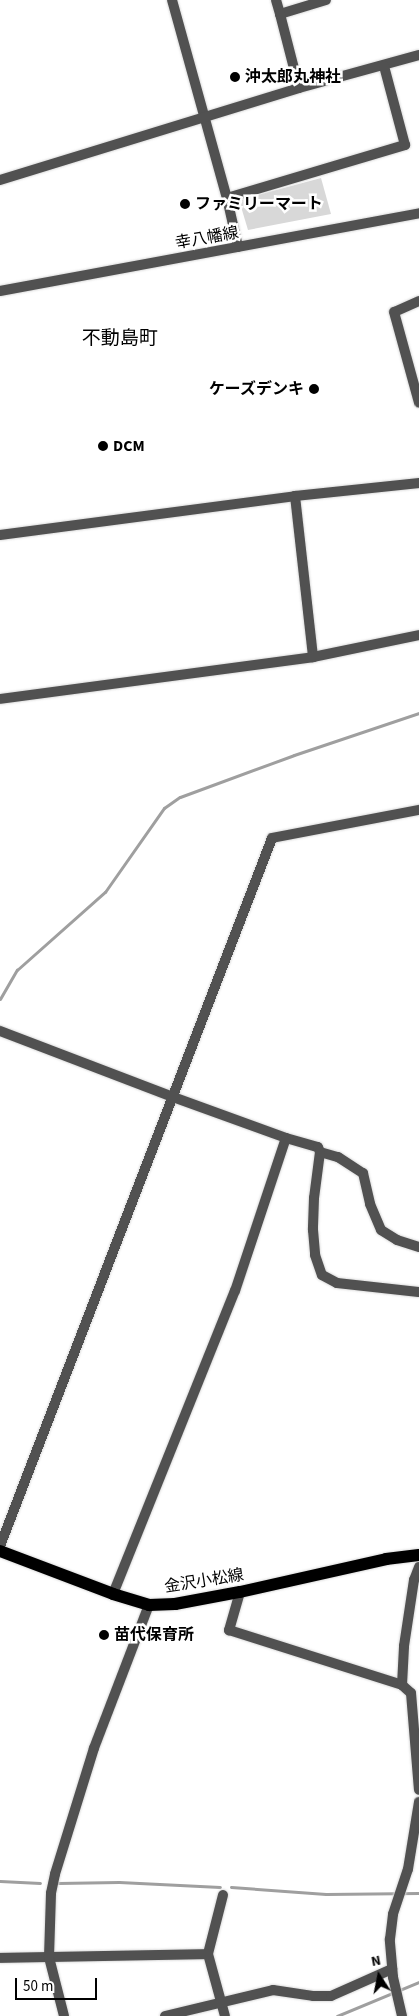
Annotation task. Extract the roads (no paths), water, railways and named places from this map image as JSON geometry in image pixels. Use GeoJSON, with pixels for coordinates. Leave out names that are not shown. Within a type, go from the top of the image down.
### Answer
{"type":"FeatureCollection","features":[{"type":"Feature","properties":{"kind":"main road","name":"金沢小松線"},"geometry":{"type":"LineString","coordinates":[[0,1551],[113,1594],[149,1605],[175,1604],[240,1592],[386,1559],[419,1555]]}},
{"type":"Feature","properties":{"kind":"street"},"geometry":{"type":"LineString","coordinates":[[172,0],[203,118],[227,198],[238,247]]}},
{"type":"Feature","properties":{"kind":"street"},"geometry":{"type":"LineString","coordinates":[[276,0],[299,88]]}},
{"type":"Feature","properties":{"kind":"street"},"geometry":{"type":"LineString","coordinates":[[280,14],[326,0]]}},
{"type":"Feature","properties":{"kind":"street"},"geometry":{"type":"LineString","coordinates":[[0,180],[299,88],[419,55]]}},
{"type":"Feature","properties":{"kind":"street"},"geometry":{"type":"LineString","coordinates":[[227,198],[405,145],[384,66]]}},
{"type":"Feature","properties":{"kind":"street","name":"幸八幡線"},"geometry":{"type":"LineString","coordinates":[[0,291],[419,213]]}},
{"type":"Feature","properties":{"kind":"street"},"geometry":{"type":"LineString","coordinates":[[419,302],[394,312],[419,403]]}},
{"type":"Feature","properties":{"kind":"street"},"geometry":{"type":"LineString","coordinates":[[0,535],[295,496],[419,483]]}},
{"type":"Feature","properties":{"kind":"street"},"geometry":{"type":"LineString","coordinates":[[295,496],[314,657]]}},
{"type":"Feature","properties":{"kind":"street"},"geometry":{"type":"LineString","coordinates":[[0,699],[314,657],[419,635]]}},
{"type":"Feature","properties":{"kind":"street"},"geometry":{"type":"LineString","coordinates":[[0,1546],[272,838],[419,810]]}},
{"type":"Feature","properties":{"kind":"street"},"geometry":{"type":"LineString","coordinates":[[0,1031],[173,1097],[286,1138],[318,1147],[320,1152],[314,1198],[313,1230],[315,1255],[322,1275],[337,1283],[419,1292]]}},
{"type":"Feature","properties":{"kind":"street"},"geometry":{"type":"LineString","coordinates":[[113,1594],[235,1292],[286,1138]]}},
{"type":"Feature","properties":{"kind":"street"},"geometry":{"type":"LineString","coordinates":[[320,1152],[338,1157],[363,1173],[370,1204],[381,1230],[397,1240],[419,1247]]}},
{"type":"Feature","properties":{"kind":"street"},"geometry":{"type":"LineString","coordinates":[[402,1685],[404,1646],[414,1580],[419,1566]]}},
{"type":"Feature","properties":{"kind":"street"},"geometry":{"type":"LineString","coordinates":[[240,1592],[230,1630],[402,1685],[411,1693],[419,1790]]}},
{"type":"Feature","properties":{"kind":"street"},"geometry":{"type":"LineString","coordinates":[[64,2016],[49,1957],[51,1894],[54,1874],[94,1748],[149,1605]]}},
{"type":"Feature","properties":{"kind":"street"},"geometry":{"type":"LineString","coordinates":[[402,2016],[393,1973],[390,1939],[393,1914],[408,1869],[419,1802]]}},
{"type":"Feature","properties":{"kind":"street"},"geometry":{"type":"LineString","coordinates":[[223,1895],[208,1954],[225,2016]]}},
{"type":"Feature","properties":{"kind":"street"},"geometry":{"type":"LineString","coordinates":[[0,1958],[208,1954]]}},
{"type":"Feature","properties":{"kind":"street"},"geometry":{"type":"LineString","coordinates":[[164,2016],[273,1990],[313,1996],[331,1996],[393,1973]]}},
{"type":"Feature","properties":{"kind":"waterway"},"geometry":{"type":"LineString","coordinates":[[0,999],[17,970],[105,892],[164,808],[180,797],[294,755],[419,713]]}},
{"type":"Feature","properties":{"kind":"waterway"},"geometry":{"type":"LineString","coordinates":[[0,1881],[40,1883]]}},
{"type":"Feature","properties":{"kind":"waterway"},"geometry":{"type":"LineString","coordinates":[[58,1883],[119,1882],[220,1887]]}},
{"type":"Feature","properties":{"kind":"waterway"},"geometry":{"type":"LineString","coordinates":[[231,1887],[326,1894],[419,1893]]}},
{"type":"Feature","properties":{"kind":"waterway"},"geometry":{"type":"LineString","coordinates":[[337,2016],[419,1982]]}},
{"type":"Feature","properties":{"kind":"place","name":"沖太郎丸神社"},"geometry":{"type":"Point","coordinates":[235,77]}},
{"type":"Feature","properties":{"kind":"place","name":"ファミリーマート"},"geometry":{"type":"Point","coordinates":[185,204]}},
{"type":"Feature","properties":{"kind":"place","name":"ケーズデンキ"},"geometry":{"type":"Point","coordinates":[314,389]}},
{"type":"Feature","properties":{"kind":"place","name":"DCM"},"geometry":{"type":"Point","coordinates":[103,446]}},
{"type":"Feature","properties":{"kind":"place","name":"苗代保育所"},"geometry":{"type":"Point","coordinates":[104,1635]}},
{"type":"Feature","properties":{"kind":"district","name":"不動島町"},"geometry":{"type":"Point","coordinates":[120,339]}}]}
